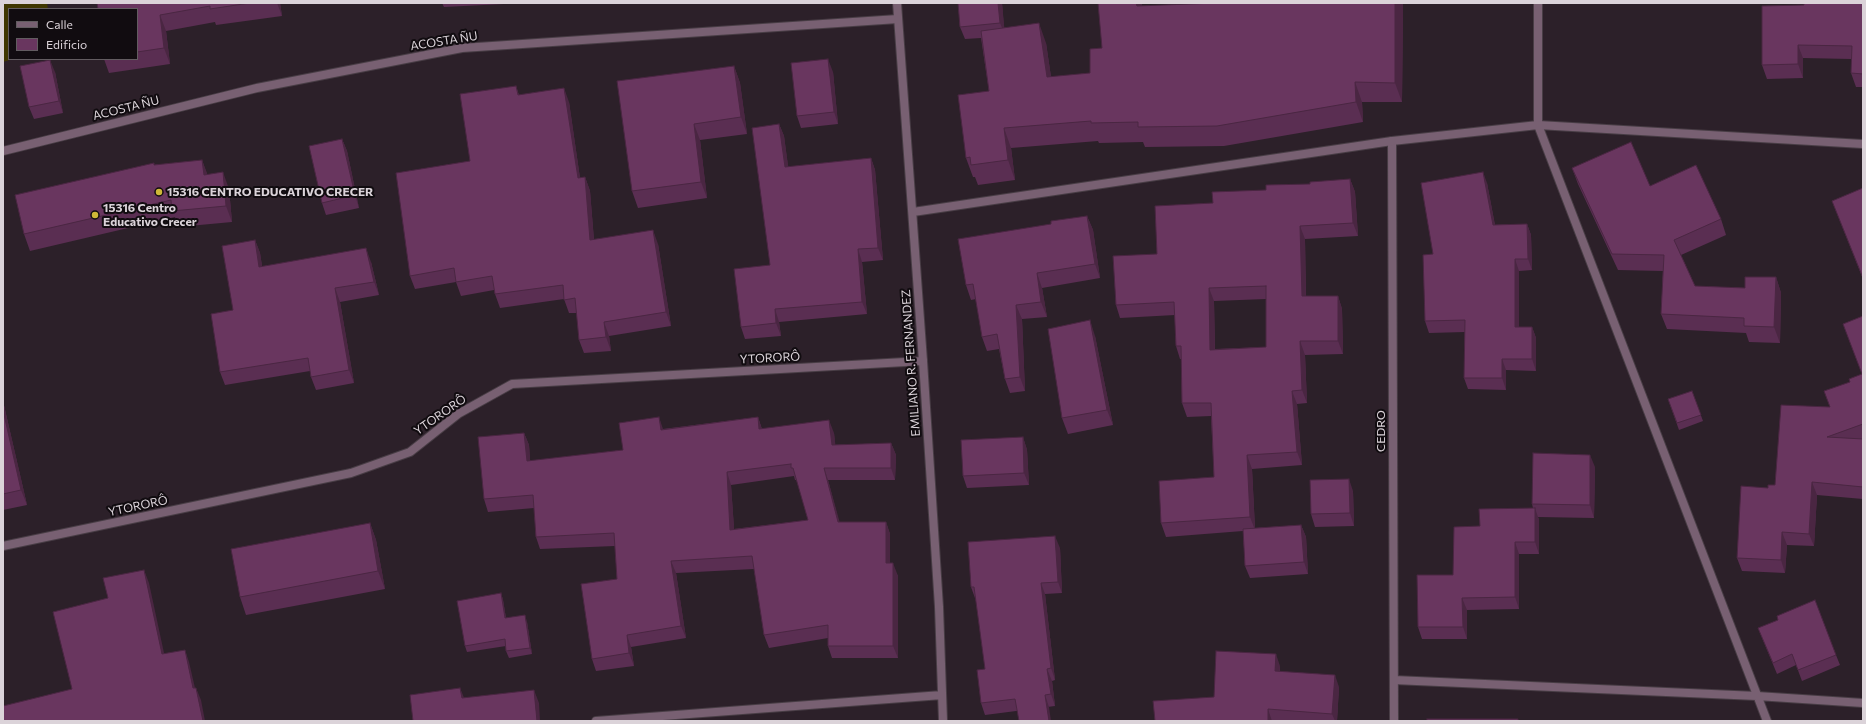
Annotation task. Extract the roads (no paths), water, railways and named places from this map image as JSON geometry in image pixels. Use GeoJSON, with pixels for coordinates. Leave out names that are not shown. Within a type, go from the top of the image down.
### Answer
{"type":"FeatureCollection","features":[{"type":"Feature","properties":{"kind":"street","name":"EMILIANO R. FERNANDEZ"},"geometry":{"type":"LineString","coordinates":[[898,3],[939,607],[943,721]]}},
{"type":"Feature","properties":{"kind":"street"},"geometry":{"type":"LineString","coordinates":[[1538,3],[1538,125],[1767,721]]}},
{"type":"Feature","properties":{"kind":"street","name":"ACOSTA ÑU"},"geometry":{"type":"LineString","coordinates":[[3,152],[257,88],[462,48],[898,19]]}},
{"type":"Feature","properties":{"kind":"street"},"geometry":{"type":"LineString","coordinates":[[913,212],[1392,141],[1538,125],[1863,144]]}},
{"type":"Feature","properties":{"kind":"street","name":"CEDRO"},"geometry":{"type":"LineString","coordinates":[[1392,141],[1394,721]]}},
{"type":"Feature","properties":{"kind":"street","name":"YTORORÔ"},"geometry":{"type":"LineString","coordinates":[[3,546],[351,473],[410,452],[458,414],[512,384],[923,361]]}},
{"type":"Feature","properties":{"kind":"street"},"geometry":{"type":"LineString","coordinates":[[1394,680],[1757,696],[1863,703]]}},
{"type":"Feature","properties":{"kind":"street"},"geometry":{"type":"LineString","coordinates":[[596,721],[942,695]]}},
{"type":"Feature","properties":{"kind":"place","name":"15316 CENTRO EDUCATIVO CRECER"},"geometry":{"type":"Point","coordinates":[159,192]}},
{"type":"Feature","properties":{"kind":"place","name":"15316 Centro Educativo Crecer"},"geometry":{"type":"Point","coordinates":[95,215]}}]}
